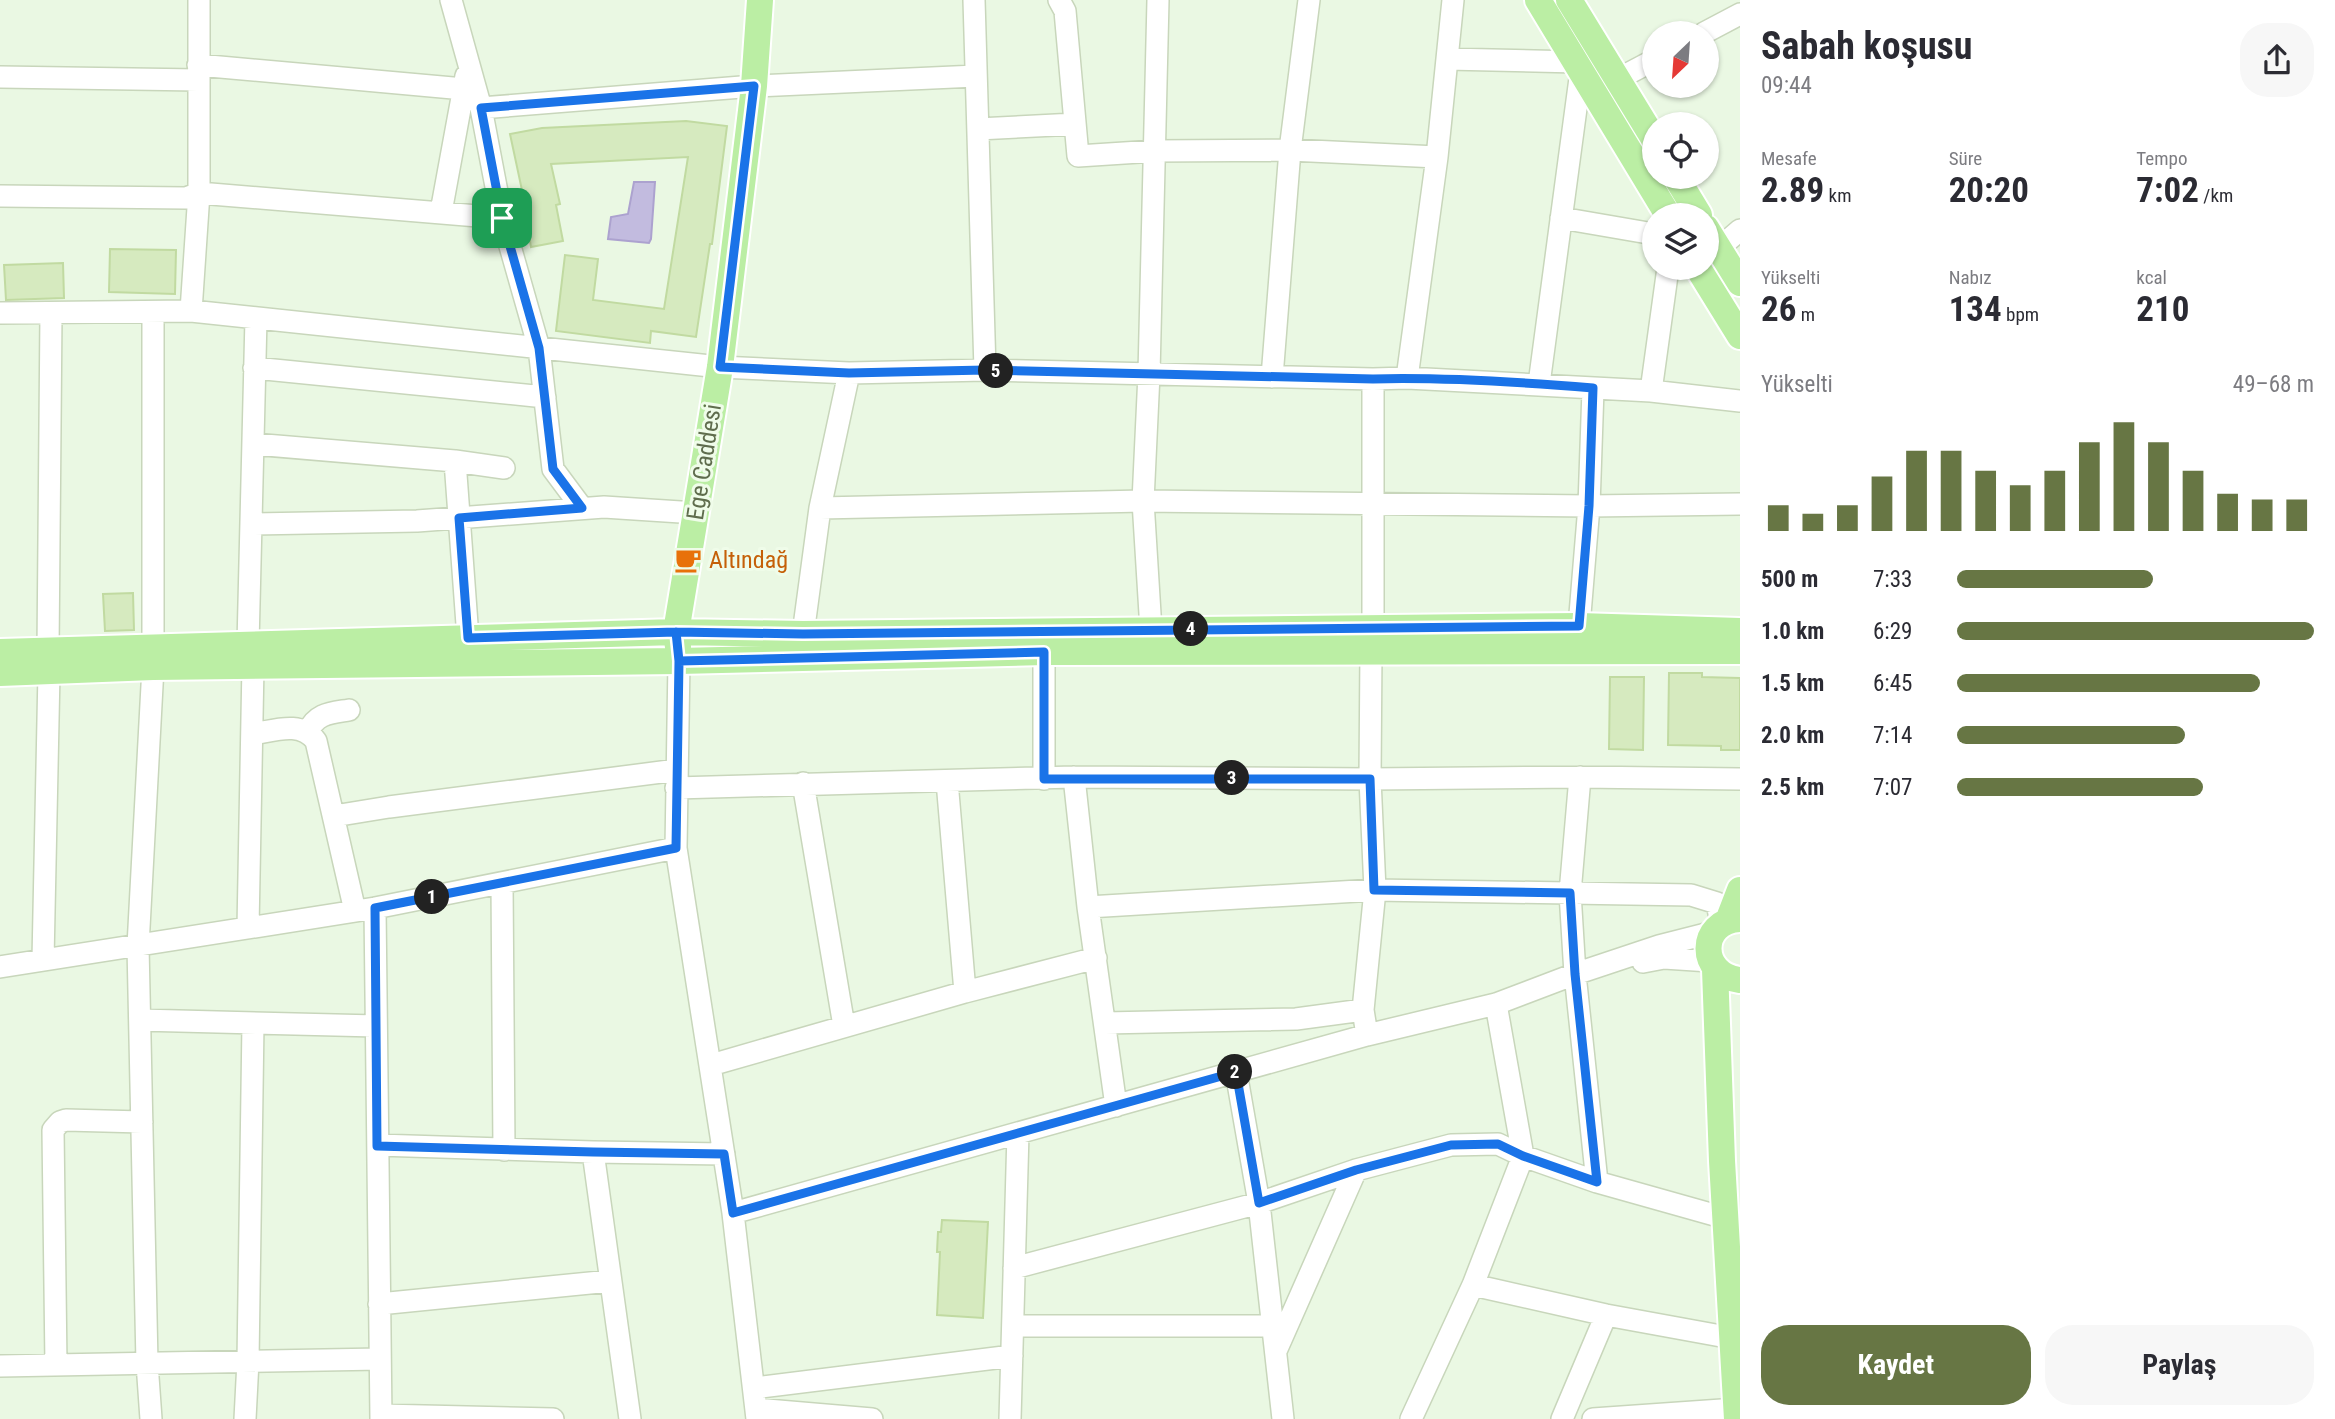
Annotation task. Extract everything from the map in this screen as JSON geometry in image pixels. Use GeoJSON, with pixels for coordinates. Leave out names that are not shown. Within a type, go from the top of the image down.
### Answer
{"type":"FeatureCollection","features":[{"type":"Feature","properties":{"kind":"main road","name":"Ege Caddesi"},"geometry":{"type":"LineString","coordinates":[[679,661],[676,632],[720,367],[754,86],[760,0]]}},
{"type":"Feature","properties":{"kind":"main road"},"geometry":{"type":"LineString","coordinates":[[1538,0],[1661,203]]}},
{"type":"Feature","properties":{"kind":"main road"},"geometry":{"type":"LineString","coordinates":[[1569,0],[1642,119]]}},
{"type":"Feature","properties":{"kind":"main road"},"geometry":{"type":"LineString","coordinates":[[1719,249],[1739,280]]}},
{"type":"Feature","properties":{"kind":"main road"},"geometry":{"type":"LineString","coordinates":[[1705,280],[1740,336]]}},
{"type":"Feature","properties":{"kind":"main road"},"geometry":{"type":"LineString","coordinates":[[0,673],[48,662],[153,657],[250,655],[679,661],[1044,652],[1372,639],[1579,626],[1740,631]]}},
{"type":"Feature","properties":{"kind":"main road"},"geometry":{"type":"LineString","coordinates":[[250,655],[468,638],[676,632],[803,634],[1152,630],[1740,651]]}},
{"type":"Feature","properties":{"kind":"main road"},"geometry":{"type":"LineString","coordinates":[[0,652],[48,662]]}},
{"type":"Feature","properties":{"kind":"main road"},"geometry":{"type":"LineString","coordinates":[[1736,1414],[1725,1218],[1731,1161],[1712,965],[1708,951],[1709,941],[1726,924],[1740,890]]}},
{"type":"Feature","properties":{"kind":"main road"},"geometry":{"type":"LineString","coordinates":[[1712,965],[1722,975],[1740,980]]}},
{"type":"Feature","properties":{"kind":"street"},"geometry":{"type":"LineString","coordinates":[[191,311],[199,193],[198,0]]}},
{"type":"Feature","properties":{"kind":"street"},"geometry":{"type":"LineString","coordinates":[[451,0],[481,108],[502,218],[539,348],[553,469],[582,508]]}},
{"type":"Feature","properties":{"kind":"street"},"geometry":{"type":"LineString","coordinates":[[974,0],[985,370]]}},
{"type":"Feature","properties":{"kind":"street"},"geometry":{"type":"LineString","coordinates":[[1059,0],[1065,11],[1078,156],[1155,151],[1290,150],[1437,157]]}},
{"type":"Feature","properties":{"kind":"street"},"geometry":{"type":"LineString","coordinates":[[1152,630],[1143,501],[1149,374],[1158,0]]}},
{"type":"Feature","properties":{"kind":"street"},"geometry":{"type":"LineString","coordinates":[[1272,377],[1290,150],[1309,0]]}},
{"type":"Feature","properties":{"kind":"street"},"geometry":{"type":"LineString","coordinates":[[1408,378],[1437,157],[1453,0]]}},
{"type":"Feature","properties":{"kind":"street"},"geometry":{"type":"LineString","coordinates":[[1719,25],[1740,14]]}},
{"type":"Feature","properties":{"kind":"street"},"geometry":{"type":"LineString","coordinates":[[1447,59],[1579,66],[1539,384]]}},
{"type":"Feature","properties":{"kind":"street"},"geometry":{"type":"LineString","coordinates":[[1618,79],[1642,66]]}},
{"type":"Feature","properties":{"kind":"street"},"geometry":{"type":"LineString","coordinates":[[440,212],[468,67]]}},
{"type":"Feature","properties":{"kind":"street"},"geometry":{"type":"LineString","coordinates":[[0,77],[198,72],[464,89]]}},
{"type":"Feature","properties":{"kind":"street"},"geometry":{"type":"LineString","coordinates":[[481,108],[754,86],[976,76]]}},
{"type":"Feature","properties":{"kind":"street"},"geometry":{"type":"LineString","coordinates":[[978,129],[1075,124]]}},
{"type":"Feature","properties":{"kind":"street"},"geometry":{"type":"LineString","coordinates":[[0,196],[186,198],[199,193],[502,218]]}},
{"type":"Feature","properties":{"kind":"street"},"geometry":{"type":"LineString","coordinates":[[1561,218],[1642,232]]}},
{"type":"Feature","properties":{"kind":"street"},"geometry":{"type":"LineString","coordinates":[[1719,236],[1740,230]]}},
{"type":"Feature","properties":{"kind":"street"},"geometry":{"type":"LineString","coordinates":[[1651,391],[1666,280]]}},
{"type":"Feature","properties":{"kind":"street"},"geometry":{"type":"LineString","coordinates":[[0,313],[191,311],[720,367],[849,373],[985,370],[1408,378],[1651,391],[1740,401]]}},
{"type":"Feature","properties":{"kind":"street"},"geometry":{"type":"LineString","coordinates":[[151,1419],[147,1363],[138,946],[153,657],[153,312]]}},
{"type":"Feature","properties":{"kind":"street"},"geometry":{"type":"LineString","coordinates":[[43,960],[51,313]]}},
{"type":"Feature","properties":{"kind":"street"},"geometry":{"type":"LineString","coordinates":[[248,928],[252,734],[251,524],[256,318]]}},
{"type":"Feature","properties":{"kind":"street"},"geometry":{"type":"LineString","coordinates":[[254,369],[545,397]]}},
{"type":"Feature","properties":{"kind":"street"},"geometry":{"type":"LineString","coordinates":[[803,634],[820,508],[849,373]]}},
{"type":"Feature","properties":{"kind":"street"},"geometry":{"type":"LineString","coordinates":[[1367,1035],[1363,1010],[1374,890],[1370,779],[1373,379]]}},
{"type":"Feature","properties":{"kind":"street"},"geometry":{"type":"LineString","coordinates":[[1579,626],[1589,506],[1593,388]]}},
{"type":"Feature","properties":{"kind":"street"},"geometry":{"type":"LineString","coordinates":[[253,444],[455,461],[504,468]]}},
{"type":"Feature","properties":{"kind":"street"},"geometry":{"type":"LineString","coordinates":[[455,461],[468,638]]}},
{"type":"Feature","properties":{"kind":"street"},"geometry":{"type":"LineString","coordinates":[[820,508],[1143,501],[1589,506],[1740,504]]}},
{"type":"Feature","properties":{"kind":"street"},"geometry":{"type":"LineString","coordinates":[[251,524],[417,521],[604,507],[696,513]]}},
{"type":"Feature","properties":{"kind":"street"},"geometry":{"type":"LineString","coordinates":[[1044,652],[1044,779]]}},
{"type":"Feature","properties":{"kind":"street"},"geometry":{"type":"LineString","coordinates":[[679,661],[676,848],[733,1213],[756,1414],[872,1419]]}},
{"type":"Feature","properties":{"kind":"street"},"geometry":{"type":"LineString","coordinates":[[308,732],[320,715],[349,710]]}},
{"type":"Feature","properties":{"kind":"street"},"geometry":{"type":"LineString","coordinates":[[252,734],[296,727],[308,732],[316,741],[334,816],[365,910],[376,1026],[381,1417],[553,1419]]}},
{"type":"Feature","properties":{"kind":"street"},"geometry":{"type":"LineString","coordinates":[[1074,777],[1088,907],[1116,1106]]}},
{"type":"Feature","properties":{"kind":"street"},"geometry":{"type":"LineString","coordinates":[[334,816],[389,807],[677,779],[803,783],[1074,777],[1740,779]]}},
{"type":"Feature","properties":{"kind":"street"},"geometry":{"type":"LineString","coordinates":[[1580,777],[1570,893],[1575,974],[1597,1182]]}},
{"type":"Feature","properties":{"kind":"street"},"geometry":{"type":"LineString","coordinates":[[947,781],[965,992]]}},
{"type":"Feature","properties":{"kind":"street"},"geometry":{"type":"LineString","coordinates":[[803,783],[844,1026]]}},
{"type":"Feature","properties":{"kind":"street"},"geometry":{"type":"LineString","coordinates":[[0,967],[365,910],[676,848]]}},
{"type":"Feature","properties":{"kind":"street"},"geometry":{"type":"LineString","coordinates":[[502,883],[504,1150]]}},
{"type":"Feature","properties":{"kind":"street"},"geometry":{"type":"LineString","coordinates":[[733,1213],[1367,1035],[1496,1004],[1575,974],[1726,924],[1717,903],[1691,895],[1374,890],[1088,907]]}},
{"type":"Feature","properties":{"kind":"street"},"geometry":{"type":"LineString","coordinates":[[711,1065],[965,992],[1096,958]]}},
{"type":"Feature","properties":{"kind":"street"},"geometry":{"type":"LineString","coordinates":[[1575,974],[1664,958],[1712,965]]}},
{"type":"Feature","properties":{"kind":"street"},"geometry":{"type":"LineString","coordinates":[[1410,1419],[1473,1285],[1523,1156],[1496,1004]]}},
{"type":"Feature","properties":{"kind":"street"},"geometry":{"type":"LineString","coordinates":[[1105,1023],[1296,1019],[1363,1010]]}},
{"type":"Feature","properties":{"kind":"street"},"geometry":{"type":"LineString","coordinates":[[140,1020],[376,1026]]}},
{"type":"Feature","properties":{"kind":"street"},"geometry":{"type":"LineString","coordinates":[[245,1419],[253,1023]]}},
{"type":"Feature","properties":{"kind":"street"},"geometry":{"type":"LineString","coordinates":[[1236,1072],[1259,1203],[1283,1419]]}},
{"type":"Feature","properties":{"kind":"street"},"geometry":{"type":"LineString","coordinates":[[55,1365],[52,1134],[55,1126],[66,1120],[142,1122]]}},
{"type":"Feature","properties":{"kind":"street"},"geometry":{"type":"LineString","coordinates":[[1010,1419],[1018,1133]]}},
{"type":"Feature","properties":{"kind":"street"},"geometry":{"type":"LineString","coordinates":[[1014,1268],[1259,1203],[1356,1170],[1451,1145],[1498,1144],[1523,1156],[1597,1182],[1725,1218]]}},
{"type":"Feature","properties":{"kind":"street"},"geometry":{"type":"LineString","coordinates":[[377,1146],[724,1154]]}},
{"type":"Feature","properties":{"kind":"street"},"geometry":{"type":"LineString","coordinates":[[593,1152],[630,1419]]}},
{"type":"Feature","properties":{"kind":"street"},"geometry":{"type":"LineString","coordinates":[[1275,1354],[1356,1170]]}},
{"type":"Feature","properties":{"kind":"street"},"geometry":{"type":"LineString","coordinates":[[379,1304],[610,1281]]}},
{"type":"Feature","properties":{"kind":"street"},"geometry":{"type":"LineString","coordinates":[[1473,1285],[1606,1315],[1732,1338]]}},
{"type":"Feature","properties":{"kind":"street"},"geometry":{"type":"LineString","coordinates":[[1562,1419],[1606,1315]]}},
{"type":"Feature","properties":{"kind":"street"},"geometry":{"type":"LineString","coordinates":[[1013,1326],[1272,1326]]}},
{"type":"Feature","properties":{"kind":"street"},"geometry":{"type":"LineString","coordinates":[[754,1388],[1012,1356]]}},
{"type":"Feature","properties":{"kind":"street"},"geometry":{"type":"LineString","coordinates":[[0,1366],[380,1359]]}},
{"type":"Feature","properties":{"kind":"street"},"geometry":{"type":"LineString","coordinates":[[1598,1419],[1736,1414]]}},
{"type":"Feature","properties":{"kind":"shaded area"},"geometry":{"type":"Polygon","coordinates":[[[634,182],[655,182],[649,243],[608,239],[611,217],[628,214],[634,182]]]}},
{"type":"Feature","properties":{"kind":"building"},"geometry":{"type":"Polygon","coordinates":[[[686,121],[727,126],[712,244],[696,337],[651,331],[650,343],[556,331],[565,255],[598,259],[593,300],[664,309],[688,157],[551,164],[560,204],[556,205],[563,241],[531,247],[529,223],[510,134],[542,128],[686,121]]]}},
{"type":"Feature","properties":{"kind":"building"},"geometry":{"type":"Polygon","coordinates":[[[110,249],[176,250],[175,294],[109,292],[110,249]]]}},
{"type":"Feature","properties":{"kind":"building"},"geometry":{"type":"Polygon","coordinates":[[[63,263],[64,298],[6,300],[4,265],[63,263]]]}},
{"type":"Feature","properties":{"kind":"building"},"geometry":{"type":"Polygon","coordinates":[[[133,593],[134,630],[105,631],[103,594],[133,593]]]}},
{"type":"Feature","properties":{"kind":"building"},"geometry":{"type":"Polygon","coordinates":[[[1669,673],[1702,673],[1702,677],[1740,678],[1740,750],[1721,750],[1721,746],[1668,745],[1669,673]]]}},
{"type":"Feature","properties":{"kind":"building"},"geometry":{"type":"Polygon","coordinates":[[[1610,677],[1644,677],[1643,750],[1609,749],[1610,677]]]}},
{"type":"Feature","properties":{"kind":"building"},"geometry":{"type":"Polygon","coordinates":[[[942,1220],[988,1222],[983,1318],[937,1315],[940,1252],[937,1252],[938,1232],[941,1232],[942,1220]]]}},
{"type":"Feature","properties":{"kind":"place","name":"Altındağ"},"geometry":{"type":"Point","coordinates":[688,560]}},
{"type":"Feature","properties":{"kind":"route"},"geometry":{"type":"LineString","coordinates":[[502,218],[481,108],[754,86],[720,367],[849,373],[985,370],[1408,378],[1593,388],[1589,506],[1579,626],[803,634],[676,632],[679,661],[1044,652],[1044,779],[1370,779],[1374,890],[1570,893],[1575,974],[1597,1182],[1523,1156],[1498,1144],[1451,1145],[1356,1170],[1259,1203],[1236,1072],[733,1213],[724,1154],[377,1146],[375,908],[676,848],[679,661],[676,632],[468,638],[459,518],[582,508],[553,469],[539,348],[502,218]]}}]}
